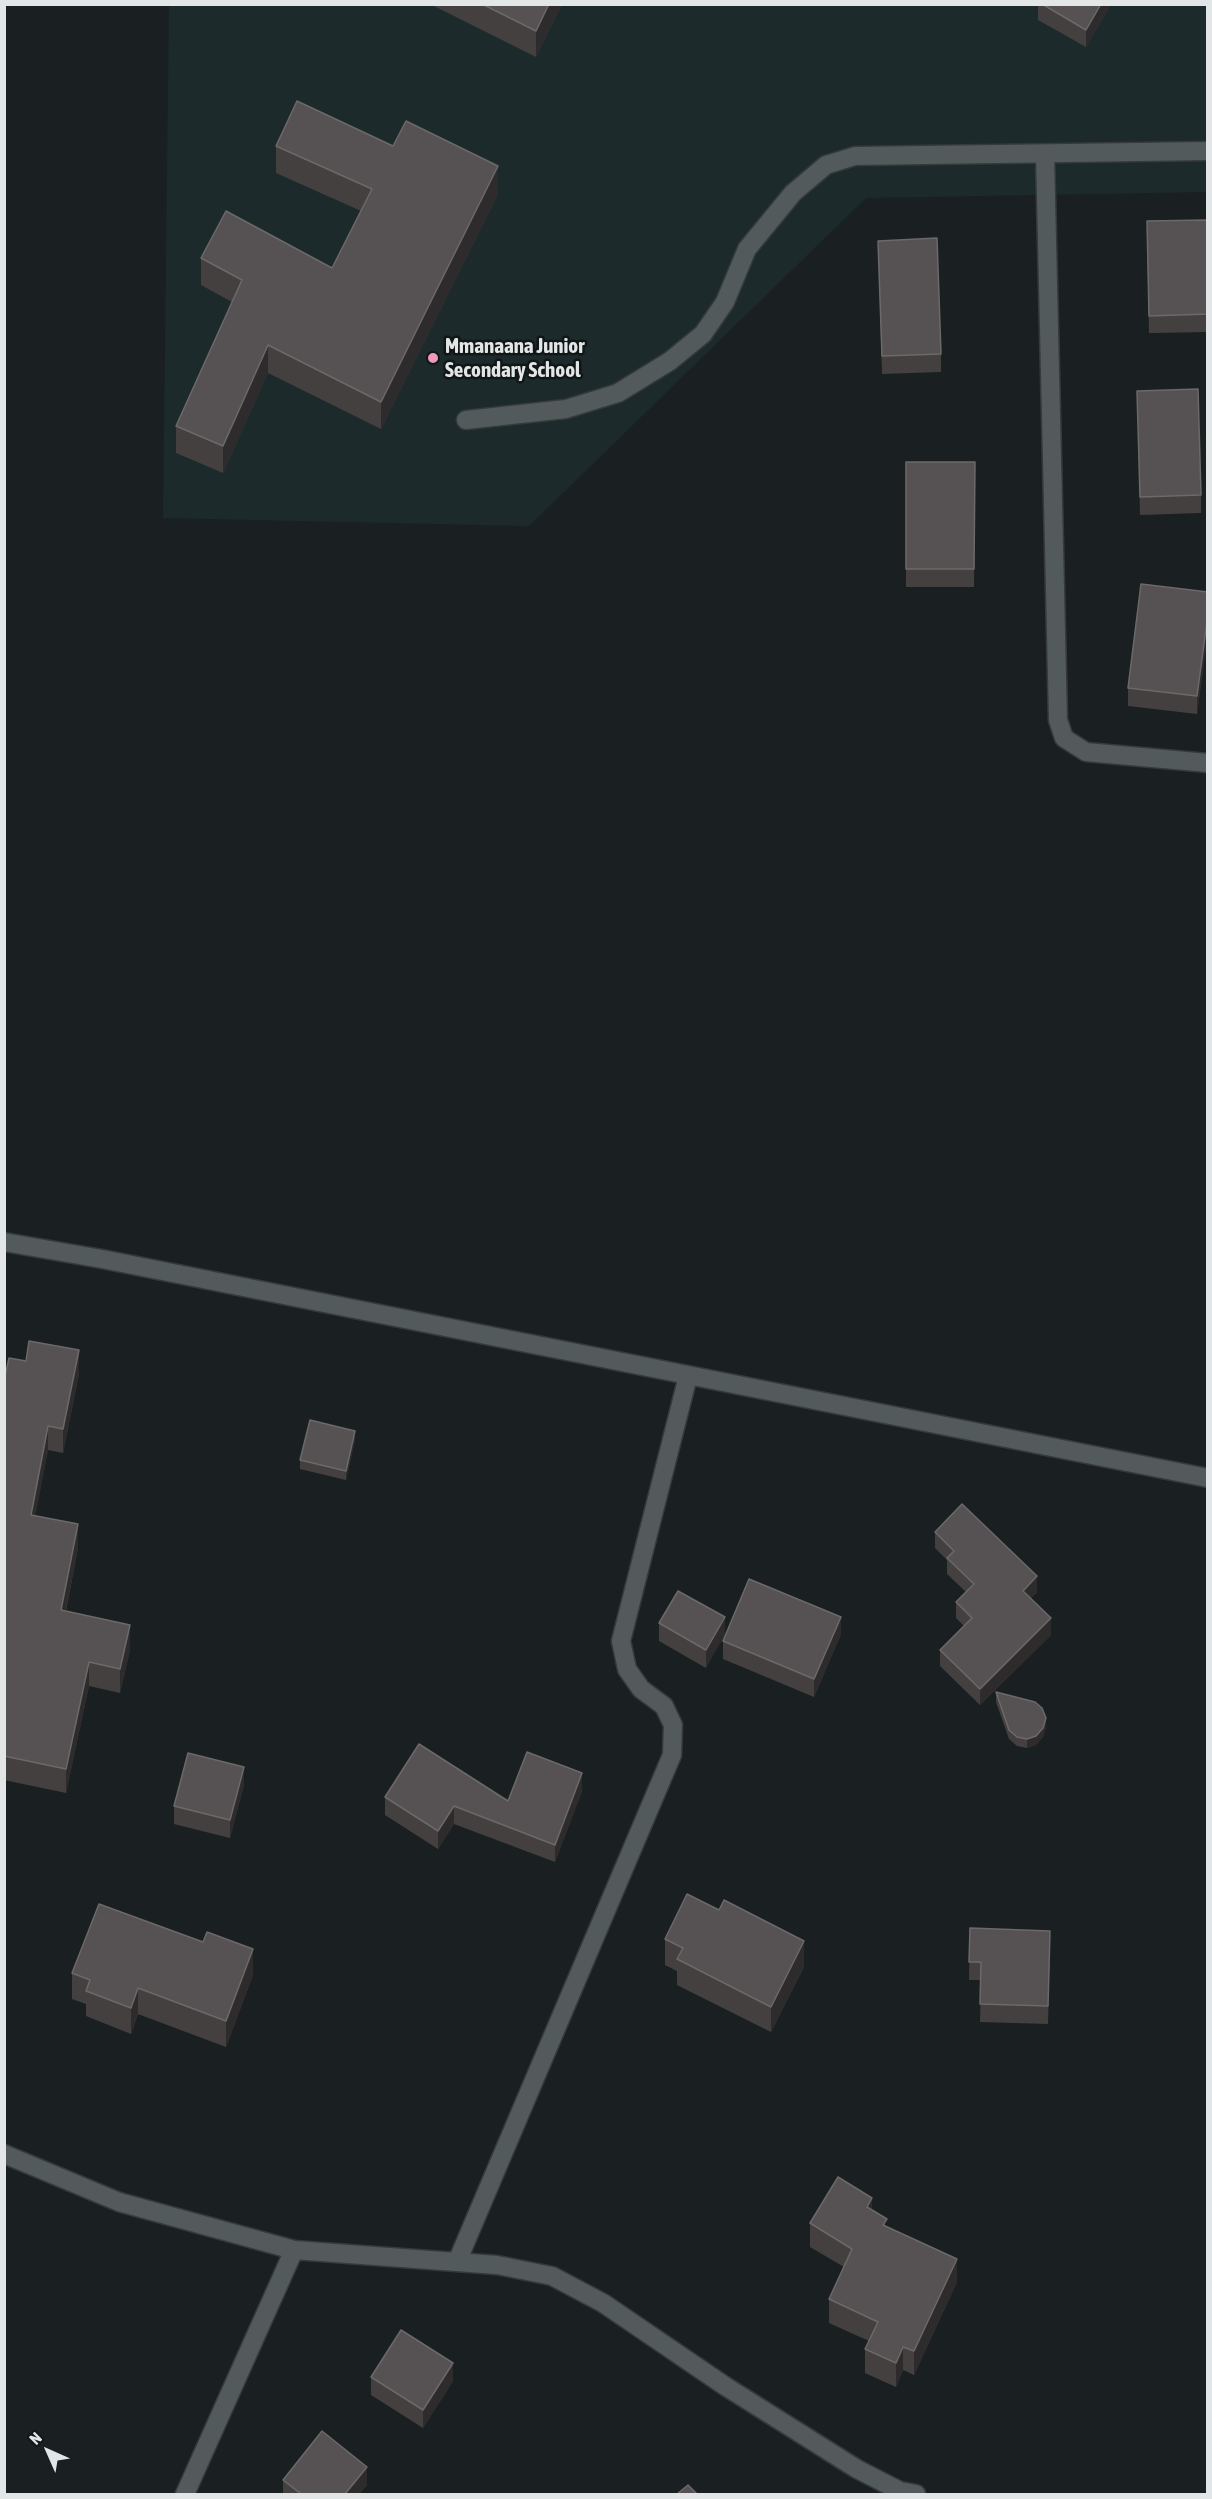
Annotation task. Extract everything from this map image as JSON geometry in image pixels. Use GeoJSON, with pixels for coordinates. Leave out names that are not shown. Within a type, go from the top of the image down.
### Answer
{"type":"FeatureCollection","features":[{"type":"Feature","properties":{"kind":"street"},"geometry":{"type":"LineString","coordinates":[[466,420],[566,409],[618,393],[670,361],[703,334],[725,302],[747,249],[793,193],[826,165],[855,156],[1208,151]]}},
{"type":"Feature","properties":{"kind":"street"},"geometry":{"type":"LineString","coordinates":[[1046,154],[1058,720],[1064,738],[1086,752],[1208,763]]}},
{"type":"Feature","properties":{"kind":"street"},"geometry":{"type":"LineString","coordinates":[[4,1242],[102,1259],[1208,1478]]}},
{"type":"Feature","properties":{"kind":"street"},"geometry":{"type":"LineString","coordinates":[[457,2262],[672,1755],[673,1725],[664,1706],[641,1689],[627,1669],[621,1641],[688,1376]]}},
{"type":"Feature","properties":{"kind":"street"},"geometry":{"type":"LineString","coordinates":[[4,2154],[119,2202],[294,2250],[497,2265],[552,2276],[603,2303],[725,2386],[857,2469],[907,2493]]}},
{"type":"Feature","properties":{"kind":"street"},"geometry":{"type":"LineString","coordinates":[[184,2494],[294,2250]]}},
{"type":"Feature","properties":{"kind":"shaded area","name":"Mmanaana Junior Secondary School"},"geometry":{"type":"Polygon","coordinates":[[[169,5],[1207,5],[1207,192],[866,198],[529,526],[163,518],[169,5]]]}},
{"type":"Feature","properties":{"kind":"building"},"geometry":{"type":"Polygon","coordinates":[[[482,4],[549,4],[536,31],[482,4]]]}},
{"type":"Feature","properties":{"kind":"building"},"geometry":{"type":"Polygon","coordinates":[[[1042,4],[1101,4],[1086,30],[1042,4]]]}},
{"type":"Feature","properties":{"kind":"building"},"geometry":{"type":"Polygon","coordinates":[[[297,101],[393,146],[406,121],[498,166],[381,402],[268,345],[223,446],[176,426],[242,280],[201,258],[226,211],[332,268],[372,189],[276,146],[297,101]]]}},
{"type":"Feature","properties":{"kind":"building"},"geometry":{"type":"Polygon","coordinates":[[[1208,220],[1208,314],[1149,316],[1147,221],[1208,220]]]}},
{"type":"Feature","properties":{"kind":"building"},"geometry":{"type":"Polygon","coordinates":[[[937,238],[941,354],[882,356],[878,241],[937,238]]]}},
{"type":"Feature","properties":{"kind":"building"},"geometry":{"type":"Polygon","coordinates":[[[1198,389],[1201,495],[1140,497],[1137,391],[1198,389]]]}},
{"type":"Feature","properties":{"kind":"building"},"geometry":{"type":"Polygon","coordinates":[[[906,462],[975,462],[974,569],[906,569],[906,462]]]}},
{"type":"Feature","properties":{"kind":"building"},"geometry":{"type":"Polygon","coordinates":[[[1141,584],[1208,592],[1208,614],[1197,696],[1128,688],[1141,584]]]}},
{"type":"Feature","properties":{"kind":"building"},"geometry":{"type":"Polygon","coordinates":[[[29,1341],[79,1350],[63,1429],[48,1426],[31,1515],[78,1524],[61,1610],[130,1625],[120,1669],[89,1662],[66,1769],[4,1756],[4,1381],[9,1358],[26,1361],[29,1341]]]}},
{"type":"Feature","properties":{"kind":"building"},"geometry":{"type":"Polygon","coordinates":[[[310,1420],[355,1431],[346,1471],[300,1460],[310,1420]]]}},
{"type":"Feature","properties":{"kind":"building"},"geometry":{"type":"Polygon","coordinates":[[[962,1504],[1037,1576],[1023,1591],[1051,1618],[980,1689],[940,1650],[972,1618],[956,1602],[974,1584],[947,1558],[954,1551],[935,1532],[962,1504]]]}},
{"type":"Feature","properties":{"kind":"building"},"geometry":{"type":"Polygon","coordinates":[[[749,1579],[841,1617],[814,1679],[723,1641],[749,1579]]]}},
{"type":"Feature","properties":{"kind":"building"},"geometry":{"type":"Polygon","coordinates":[[[678,1591],[725,1617],[706,1650],[659,1623],[678,1591]]]}},
{"type":"Feature","properties":{"kind":"building"},"geometry":{"type":"Polygon","coordinates":[[[996,1692],[1035,1702],[1042,1708],[1046,1718],[1043,1728],[1036,1736],[1027,1739],[1017,1737],[1009,1730],[996,1692]]]}},
{"type":"Feature","properties":{"kind":"building"},"geometry":{"type":"Polygon","coordinates":[[[419,1744],[508,1801],[527,1752],[582,1773],[555,1845],[454,1806],[438,1831],[385,1797],[419,1744]]]}},
{"type":"Feature","properties":{"kind":"building"},"geometry":{"type":"Polygon","coordinates":[[[188,1753],[244,1767],[230,1820],[174,1806],[188,1753]]]}},
{"type":"Feature","properties":{"kind":"building"},"geometry":{"type":"Polygon","coordinates":[[[687,1894],[719,1910],[724,1900],[804,1941],[771,2007],[677,1959],[683,1948],[665,1939],[687,1894]]]}},
{"type":"Feature","properties":{"kind":"building"},"geometry":{"type":"Polygon","coordinates":[[[99,1904],[203,1942],[207,1932],[253,1949],[226,2021],[138,1988],[131,2008],[86,1991],[90,1980],[72,1973],[99,1904]]]}},
{"type":"Feature","properties":{"kind":"building"},"geometry":{"type":"Polygon","coordinates":[[[970,1928],[1050,1931],[1048,2006],[980,2004],[981,1962],[969,1962],[970,1928]]]}},
{"type":"Feature","properties":{"kind":"building"},"geometry":{"type":"Polygon","coordinates":[[[838,2177],[872,2198],[867,2207],[887,2219],[883,2225],[957,2259],[914,2351],[903,2347],[896,2363],[865,2349],[878,2322],[829,2299],[852,2249],[810,2223],[838,2177]]]}},
{"type":"Feature","properties":{"kind":"building"},"geometry":{"type":"Polygon","coordinates":[[[401,2330],[453,2363],[423,2410],[371,2377],[401,2330]]]}},
{"type":"Feature","properties":{"kind":"building"},"geometry":{"type":"Polygon","coordinates":[[[322,2431],[367,2467],[345,2494],[301,2494],[283,2480],[322,2431]]]}},
{"type":"Feature","properties":{"kind":"building"},"geometry":{"type":"Polygon","coordinates":[[[688,2485],[697,2494],[677,2494],[688,2485]]]}},
{"type":"Feature","properties":{"kind":"place","name":"Mmanaana Junior Secondary School"},"geometry":{"type":"Point","coordinates":[433,358]}}]}
